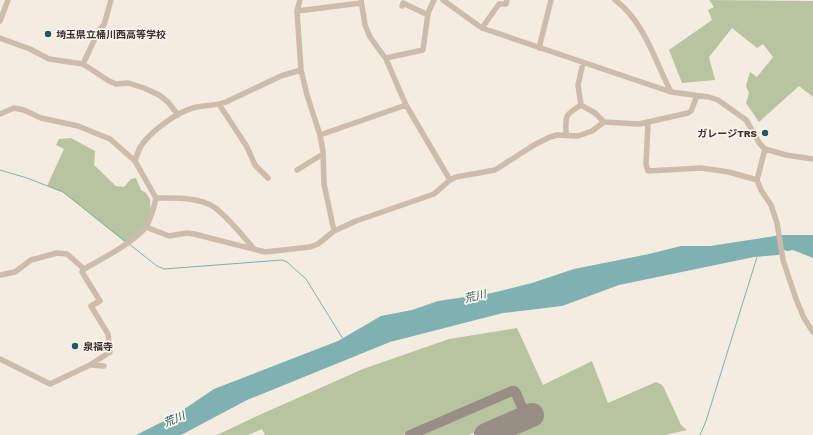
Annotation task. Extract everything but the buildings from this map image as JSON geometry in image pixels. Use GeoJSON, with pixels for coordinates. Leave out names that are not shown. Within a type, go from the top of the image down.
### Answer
{"type":"FeatureCollection","features":[{"type":"Feature","properties":{"kind":"street"},"geometry":{"type":"LineString","coordinates":[[0,21],[8,0]]}},
{"type":"Feature","properties":{"kind":"street"},"geometry":{"type":"LineString","coordinates":[[83,64],[99,30],[104,25],[112,0]]}},
{"type":"Feature","properties":{"kind":"street"},"geometry":{"type":"LineString","coordinates":[[300,0],[297,11],[301,70],[307,95],[320,135],[323,154],[324,184],[334,231]]}},
{"type":"Feature","properties":{"kind":"street"},"geometry":{"type":"LineString","coordinates":[[386,58],[423,50],[428,15],[434,0]]}},
{"type":"Feature","properties":{"kind":"street"},"geometry":{"type":"LineString","coordinates":[[443,0],[482,28],[671,92],[718,100],[746,120],[760,144],[765,149],[786,155],[813,159]]}},
{"type":"Feature","properties":{"kind":"street"},"geometry":{"type":"LineString","coordinates":[[482,28],[499,4],[506,4],[507,0]]}},
{"type":"Feature","properties":{"kind":"street"},"geometry":{"type":"LineString","coordinates":[[539,48],[551,0]]}},
{"type":"Feature","properties":{"kind":"street"},"geometry":{"type":"LineString","coordinates":[[615,0],[626,10],[645,37],[671,92]]}},
{"type":"Feature","properties":{"kind":"street"},"geometry":{"type":"LineString","coordinates":[[297,11],[361,2],[370,37],[386,58],[406,106],[450,180]]}},
{"type":"Feature","properties":{"kind":"street"},"geometry":{"type":"LineString","coordinates":[[402,6],[403,3],[428,15]]}},
{"type":"Feature","properties":{"kind":"street"},"geometry":{"type":"LineString","coordinates":[[0,38],[30,49],[49,59],[83,64],[108,81],[116,84],[128,83],[159,95],[168,102],[178,115]]}},
{"type":"Feature","properties":{"kind":"street"},"geometry":{"type":"LineString","coordinates":[[581,105],[578,85],[582,63]]}},
{"type":"Feature","properties":{"kind":"street"},"geometry":{"type":"LineString","coordinates":[[135,161],[141,146],[151,135],[162,124],[178,115],[192,108],[226,102],[280,76],[301,70]]}},
{"type":"Feature","properties":{"kind":"street"},"geometry":{"type":"LineString","coordinates":[[146,227],[169,236],[187,233],[265,252],[310,247],[318,244],[334,231],[356,221],[434,194],[450,180],[465,175],[495,170],[534,145],[557,135],[578,136],[592,131],[604,122],[639,124],[688,113],[691,111],[697,96]]}},
{"type":"Feature","properties":{"kind":"street"},"geometry":{"type":"LineString","coordinates":[[219,104],[247,147],[255,165],[268,178]]}},
{"type":"Feature","properties":{"kind":"street"},"geometry":{"type":"LineString","coordinates":[[581,105],[595,113],[604,122]]}},
{"type":"Feature","properties":{"kind":"street"},"geometry":{"type":"LineString","coordinates":[[566,136],[567,114],[581,105]]}},
{"type":"Feature","properties":{"kind":"street"},"geometry":{"type":"LineString","coordinates":[[320,135],[406,106]]}},
{"type":"Feature","properties":{"kind":"street"},"geometry":{"type":"LineString","coordinates":[[0,114],[14,108],[24,110],[41,118],[78,126],[110,139],[135,161],[156,198],[146,227],[134,238],[118,249],[84,269]]}},
{"type":"Feature","properties":{"kind":"street"},"geometry":{"type":"LineString","coordinates":[[648,123],[646,164],[648,171],[701,168],[729,172],[757,180]]}},
{"type":"Feature","properties":{"kind":"street"},"geometry":{"type":"LineString","coordinates":[[765,149],[757,180],[771,205],[777,223],[783,260],[796,299],[804,318],[813,332]]}},
{"type":"Feature","properties":{"kind":"street"},"geometry":{"type":"LineString","coordinates":[[297,170],[323,154]]}},
{"type":"Feature","properties":{"kind":"street"},"geometry":{"type":"LineString","coordinates":[[156,198],[182,198],[205,203],[214,207],[253,248]]}},
{"type":"Feature","properties":{"kind":"street"},"geometry":{"type":"LineString","coordinates":[[0,280],[2,275],[15,272],[31,260],[56,253],[66,254],[84,269]]}},
{"type":"Feature","properties":{"kind":"street"},"geometry":{"type":"LineString","coordinates":[[0,359],[50,384],[90,365],[110,352],[108,334],[91,306],[100,301],[82,272],[84,269]]}},
{"type":"Feature","properties":{"kind":"street"},"geometry":{"type":"LineString","coordinates":[[90,365],[104,366]]}},
{"type":"Feature","properties":{"kind":"green space"},"geometry":{"type":"Polygon","coordinates":[[[709,0],[813,1],[813,97],[799,86],[759,122],[746,103],[749,93],[746,86],[750,72],[757,77],[773,57],[763,44],[757,48],[732,28],[709,57],[715,80],[682,83],[669,50],[712,20],[708,10],[714,7],[709,0]]]}},
{"type":"Feature","properties":{"kind":"green space"},"geometry":{"type":"Polygon","coordinates":[[[71,138],[95,151],[94,165],[116,186],[124,187],[131,179],[136,178],[141,190],[146,193],[150,199],[151,217],[146,227],[126,243],[63,192],[47,186],[64,149],[56,145],[59,139],[71,138]]]}},
{"type":"Feature","properties":{"kind":"green space"},"geometry":{"type":"Polygon","coordinates":[[[517,328],[543,385],[592,361],[608,403],[656,382],[664,388],[681,425],[687,430],[665,435],[501,435],[535,420],[531,409],[527,411],[516,386],[403,435],[265,435],[262,429],[248,435],[217,435],[363,369],[449,339],[517,328]]]}},
{"type":"Feature","properties":{"kind":"green space"},"geometry":{"type":"Polygon","coordinates":[[[513,394],[521,413],[469,435],[417,435],[513,394]]]}},
{"type":"Feature","properties":{"kind":"water","name":"荒川"},"geometry":{"type":"Polygon","coordinates":[[[781,235],[813,235],[813,258],[793,250],[784,250],[778,255],[754,257],[619,285],[562,306],[503,313],[390,342],[247,400],[181,435],[136,435],[174,416],[214,389],[338,341],[381,316],[412,310],[438,301],[492,293],[532,283],[574,269],[681,246],[710,246],[781,235]]]}},
{"type":"Feature","properties":{"kind":"waterway"},"geometry":{"type":"LineString","coordinates":[[0,170],[27,178],[63,192],[126,242]]}},
{"type":"Feature","properties":{"kind":"waterway"},"geometry":{"type":"LineString","coordinates":[[129,244],[157,266],[164,269],[282,260],[287,262],[306,279],[343,339]]}},
{"type":"Feature","properties":{"kind":"waterway"},"geometry":{"type":"LineString","coordinates":[[700,435],[706,421],[757,257]]}},
{"type":"Feature","properties":{"kind":"taxiway"},"geometry":{"type":"LineString","coordinates":[[410,435],[512,391],[516,393],[526,417]]}},
{"type":"Feature","properties":{"kind":"runway"},"geometry":{"type":"LineString","coordinates":[[486,435],[532,415]]}},
{"type":"Feature","properties":{"kind":"place","name":"埼玉県立桶川西高等学校"},"geometry":{"type":"Point","coordinates":[48,34]}},
{"type":"Feature","properties":{"kind":"place","name":"ガレージTRS"},"geometry":{"type":"Point","coordinates":[765,133]}},
{"type":"Feature","properties":{"kind":"place","name":"泉福寺"},"geometry":{"type":"Point","coordinates":[75,346]}}]}
